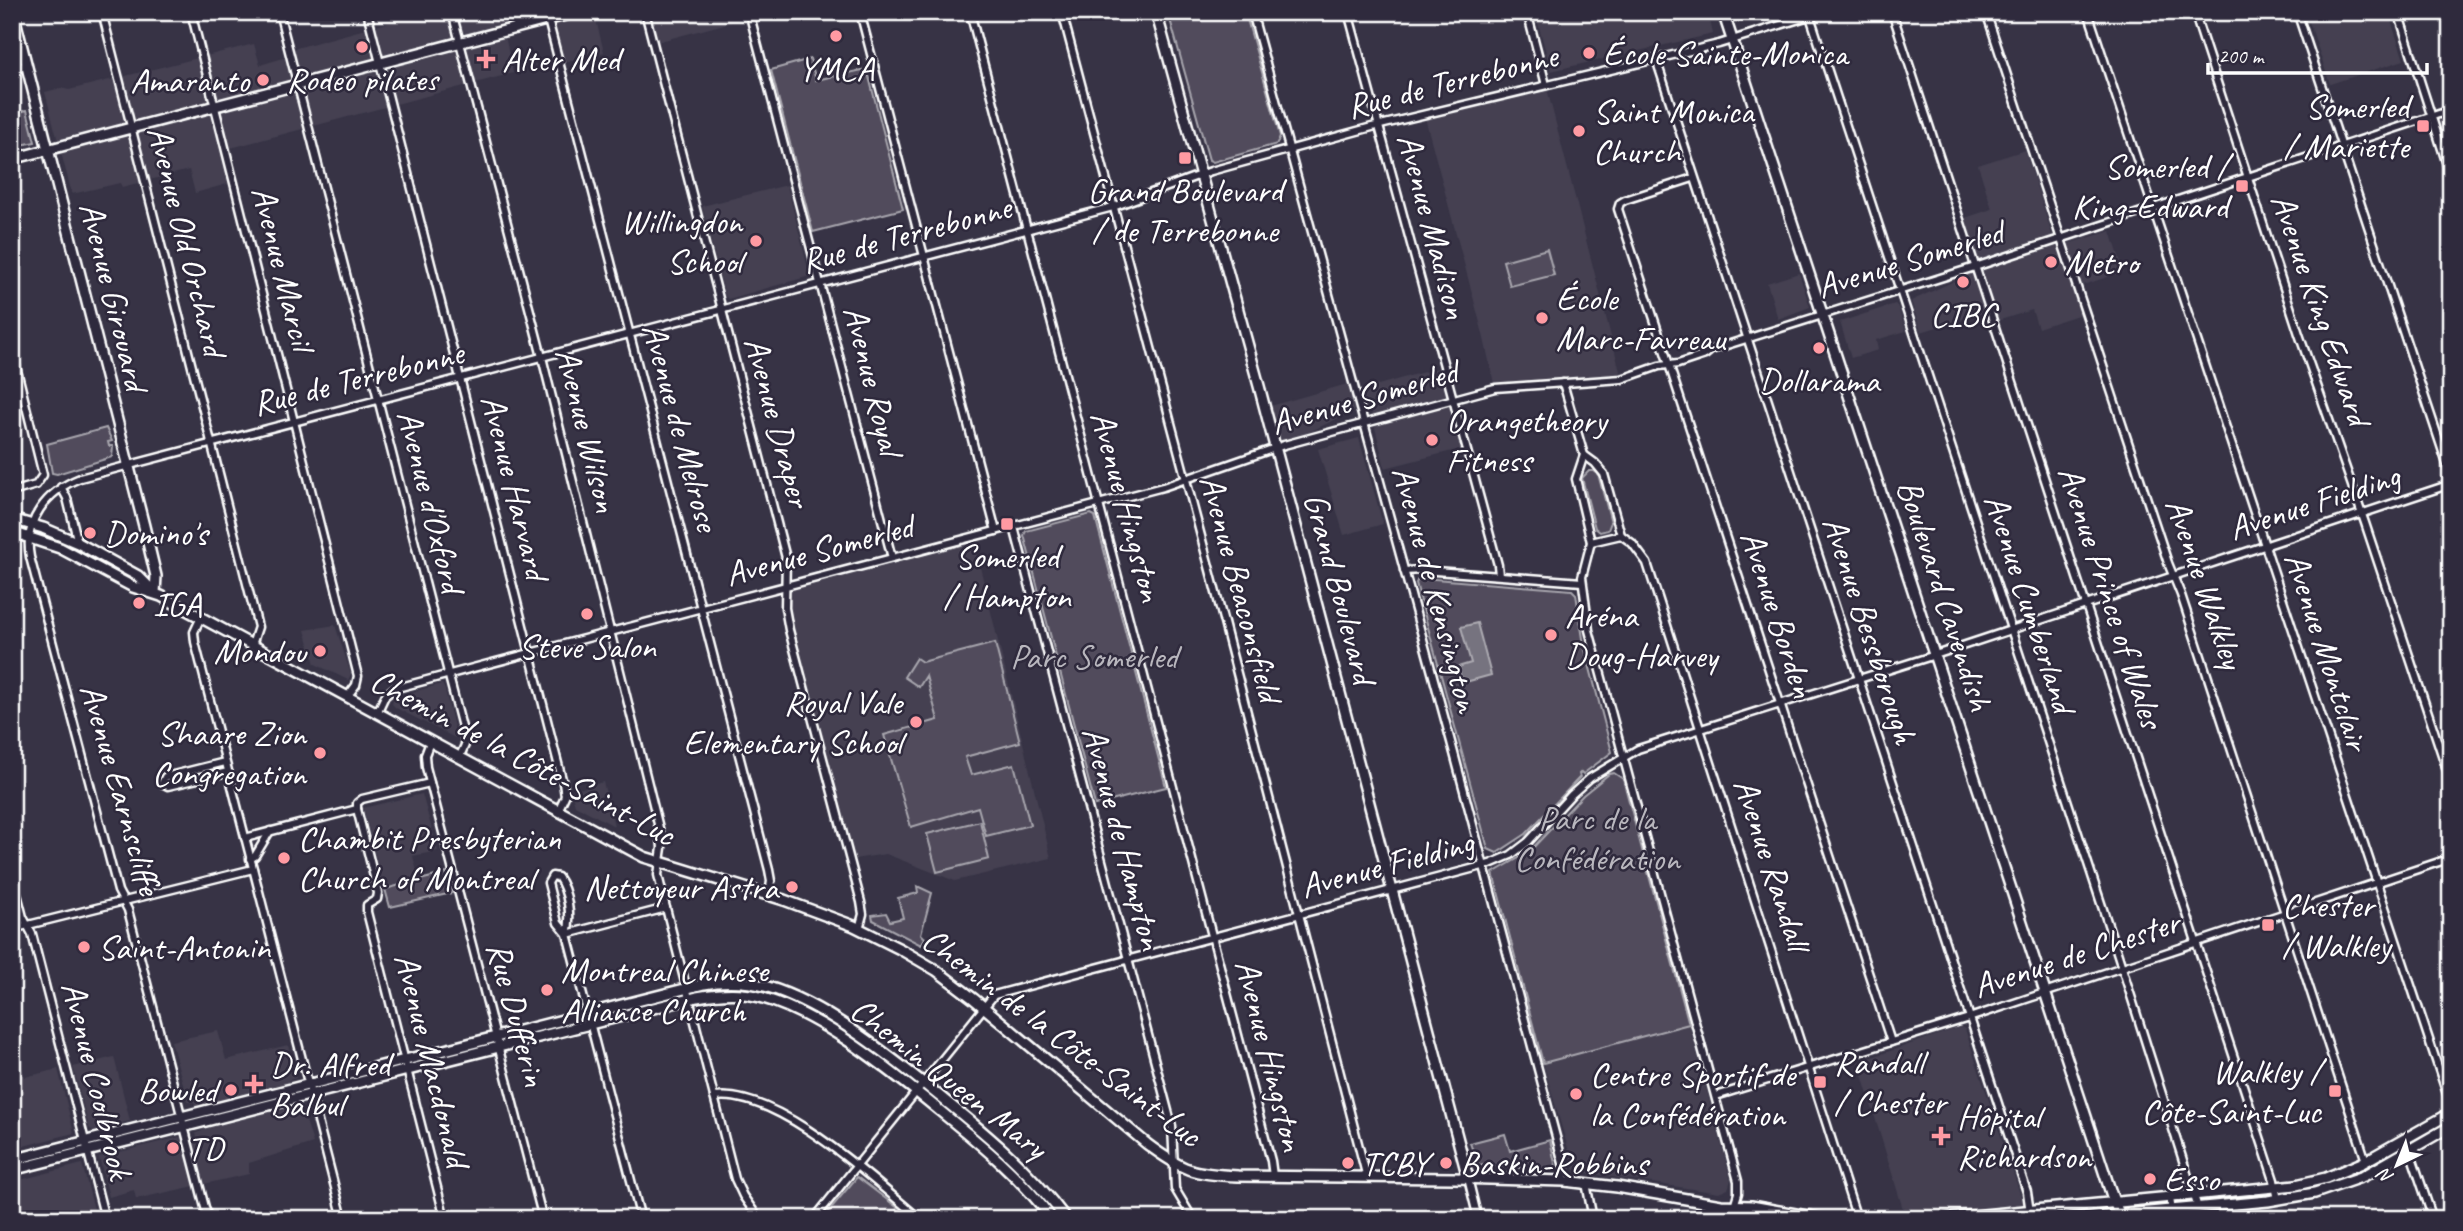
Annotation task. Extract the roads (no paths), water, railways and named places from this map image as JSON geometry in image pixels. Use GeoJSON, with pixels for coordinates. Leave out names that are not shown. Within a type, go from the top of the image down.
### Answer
{"type":"FeatureCollection","features":[{"type":"Feature","properties":{"kind":"street","name":"Avenue Girouard"},"geometry":{"type":"LineString","coordinates":[[13,12],[156,573],[155,593]]}},
{"type":"Feature","properties":{"kind":"street","name":"Avenue Old Orchard"},"geometry":{"type":"LineString","coordinates":[[102,12],[258,627],[252,645]]}},
{"type":"Feature","properties":{"kind":"street","name":"Avenue Marcil"},"geometry":{"type":"LineString","coordinates":[[191,12],[358,676],[356,685],[347,697]]}},
{"type":"Feature","properties":{"kind":"street","name":"Avenue d'Oxford"},"geometry":{"type":"LineString","coordinates":[[279,12],[465,739],[465,746],[459,758]]}},
{"type":"Feature","properties":{"kind":"street","name":"Avenue Harvard"},"geometry":{"type":"LineString","coordinates":[[367,12],[564,790],[564,798],[558,811]]}},
{"type":"Feature","properties":{"kind":"street","name":"Avenue Wilson"},"geometry":{"type":"LineString","coordinates":[[452,12],[542,357],[660,833],[662,848],[659,877],[686,989],[737,1183],[759,1219]]}},
{"type":"Feature","properties":{"kind":"street"},"geometry":{"type":"LineString","coordinates":[[12,159],[460,42],[547,16],[578,12]]}},
{"type":"Feature","properties":{"kind":"street","name":"Avenue Draper"},"geometry":{"type":"LineString","coordinates":[[645,12],[718,310],[786,558],[785,608],[789,630],[861,902],[863,918],[859,929]]}},
{"type":"Feature","properties":{"kind":"street","name":"Avenue Royal"},"geometry":{"type":"LineString","coordinates":[[749,12],[892,558]]}},
{"type":"Feature","properties":{"kind":"street"},"geometry":{"type":"LineString","coordinates":[[860,12],[996,531]]}},
{"type":"Feature","properties":{"kind":"street","name":"Avenue Hingston"},"geometry":{"type":"LineString","coordinates":[[970,12],[1213,937],[1273,1176]]}},
{"type":"Feature","properties":{"kind":"street","name":"Avenue Beaconsfield"},"geometry":{"type":"LineString","coordinates":[[1062,12],[1367,1178]]}},
{"type":"Feature","properties":{"kind":"street","name":"Grand Boulevard"},"geometry":{"type":"LineString","coordinates":[[1156,12],[1468,1178]]}},
{"type":"Feature","properties":{"kind":"street","name":"Avenue de Kensington"},"geometry":{"type":"LineString","coordinates":[[1252,12],[1484,866],[1564,1167],[1565,1181]]}},
{"type":"Feature","properties":{"kind":"street","name":"Avenue Madison"},"geometry":{"type":"LineString","coordinates":[[1348,12],[1499,565],[1499,575]]}},
{"type":"Feature","properties":{"kind":"street"},"geometry":{"type":"LineString","coordinates":[[1527,12],[1546,85]]}},
{"type":"Feature","properties":{"kind":"street","name":"Boulevard Cavendish"},"geometry":{"type":"LineString","coordinates":[[1723,12],[2046,991],[2112,1201],[2121,1217]]}},
{"type":"Feature","properties":{"kind":"street","name":"Rue de Terrebonne"},"geometry":{"type":"LineString","coordinates":[[29,537],[32,524],[45,502],[61,487],[80,478],[1113,207],[1201,174],[1379,125],[1732,40],[1822,12]]}},
{"type":"Feature","properties":{"kind":"street","name":"Avenue Prince of Wales"},"geometry":{"type":"LineString","coordinates":[[1892,12],[2087,605],[2278,1200]]}},
{"type":"Feature","properties":{"kind":"street","name":"Avenue Walkley"},"geometry":{"type":"LineString","coordinates":[[1986,12],[2372,1171]]}},
{"type":"Feature","properties":{"kind":"street","name":"Avenue Montclair"},"geometry":{"type":"LineString","coordinates":[[2088,12],[2451,1106]]}},
{"type":"Feature","properties":{"kind":"street","name":"Avenue King Edward"},"geometry":{"type":"LineString","coordinates":[[2194,12],[2299,334],[2362,513],[2451,782]]}},
{"type":"Feature","properties":{"kind":"street"},"geometry":{"type":"LineString","coordinates":[[2297,12],[2451,476]]}},
{"type":"Feature","properties":{"kind":"street"},"geometry":{"type":"LineString","coordinates":[[2398,12],[2451,177]]}},
{"type":"Feature","properties":{"kind":"street","name":"Avenue de Melrose"},"geometry":{"type":"LineString","coordinates":[[547,16],[771,876],[769,895]]}},
{"type":"Feature","properties":{"kind":"street","name":"Avenue Cumberland"},"geometry":{"type":"LineString","coordinates":[[1810,16],[2122,967],[2198,1208]]}},
{"type":"Feature","properties":{"kind":"street","name":"Avenue Bessborough"},"geometry":{"type":"LineString","coordinates":[[1656,59],[2027,1192],[2030,1215]]}},
{"type":"Feature","properties":{"kind":"street"},"geometry":{"type":"LineString","coordinates":[[12,69],[27,65]]}},
{"type":"Feature","properties":{"kind":"street","name":"Avenue Somerled"},"geometry":{"type":"LineString","coordinates":[[377,713],[391,690],[1185,481],[1275,449],[1452,399],[1502,387],[1622,379],[1900,292],[2451,110]]}},
{"type":"Feature","properties":{"kind":"street","name":"Avenue Borden"},"geometry":{"type":"LineString","coordinates":[[1693,178],[1620,203],[1618,209],[1891,1042]]}},
{"type":"Feature","properties":{"kind":"street"},"geometry":{"type":"LineString","coordinates":[[12,350],[43,472],[42,480],[36,485],[12,492]]}},
{"type":"Feature","properties":{"kind":"street"},"geometry":{"type":"LineString","coordinates":[[1563,383],[1584,455],[1576,479],[1591,542],[1582,582],[1592,641],[1738,1181],[1732,1211]]}},
{"type":"Feature","properties":{"kind":"street","name":"Avenue Randall"},"geometry":{"type":"LineString","coordinates":[[1584,455],[1604,474],[1621,535],[1632,543],[1647,563],[1857,1219]]}},
{"type":"Feature","properties":{"kind":"street","name":"Avenue Fielding"},"geometry":{"type":"LineString","coordinates":[[983,1007],[998,993],[1484,866],[1506,858],[1524,845],[1580,787],[1623,757],[1654,744],[2087,605],[2451,484]]}},
{"type":"Feature","properties":{"kind":"street"},"geometry":{"type":"LineString","coordinates":[[61,487],[67,498],[78,543]]}},
{"type":"Feature","properties":{"kind":"street","name":"Chemin de la Côte-Saint-Luc"},"geometry":{"type":"LineString","coordinates":[[12,519],[32,524],[78,543],[138,576],[155,593]]}},
{"type":"Feature","properties":{"kind":"street","name":"Avenue de Hampton"},"geometry":{"type":"LineString","coordinates":[[1014,527],[1173,1133],[1175,1189],[1193,1219]]}},
{"type":"Feature","properties":{"kind":"street","name":"Chemin de la Côte-Saint-Luc"},"geometry":{"type":"LineString","coordinates":[[12,532],[69,553],[133,587],[155,593],[638,854],[769,895],[859,929],[918,959],[983,1007],[1173,1163],[1187,1171],[1273,1176],[1565,1181],[1721,1205],[1760,1219]]}},
{"type":"Feature","properties":{"kind":"street"},"geometry":{"type":"LineString","coordinates":[[1591,542],[1621,535]]}},
{"type":"Feature","properties":{"kind":"street","name":"Avenue Earnscliffe"},"geometry":{"type":"LineString","coordinates":[[29,537],[30,557],[208,1219]]}},
{"type":"Feature","properties":{"kind":"street"},"geometry":{"type":"LineString","coordinates":[[1404,571],[1422,570],[1582,582]]}},
{"type":"Feature","properties":{"kind":"street"},"geometry":{"type":"LineString","coordinates":[[201,618],[194,638],[343,1219]]}},
{"type":"Feature","properties":{"kind":"street","name":"Rue Dufferin"},"geometry":{"type":"LineString","coordinates":[[429,741],[425,758],[430,783],[543,1219]]}},
{"type":"Feature","properties":{"kind":"street"},"geometry":{"type":"LineString","coordinates":[[225,762],[165,777],[162,783],[168,786],[228,772]]}},
{"type":"Feature","properties":{"kind":"street"},"geometry":{"type":"LineString","coordinates":[[245,838],[357,809],[362,799],[430,783]]}},
{"type":"Feature","properties":{"kind":"street","name":"Avenue Macdonald"},"geometry":{"type":"LineString","coordinates":[[357,809],[378,892],[377,900],[366,906],[367,915],[445,1219]]}},
{"type":"Feature","properties":{"kind":"street"},"geometry":{"type":"LineString","coordinates":[[250,859],[255,856],[270,831]]}},
{"type":"Feature","properties":{"kind":"street","name":"Avenue de Chester"},"geometry":{"type":"LineString","coordinates":[[1716,1096],[1969,1017],[2451,858]]}},
{"type":"Feature","properties":{"kind":"street"},"geometry":{"type":"LineString","coordinates":[[12,929],[253,869]]}},
{"type":"Feature","properties":{"kind":"street","name":"Avenue Coolbrook"},"geometry":{"type":"LineString","coordinates":[[12,874],[23,918],[32,934],[105,1219]]}},
{"type":"Feature","properties":{"kind":"street"},"geometry":{"type":"LineString","coordinates":[[567,934],[571,921],[561,883],[558,877],[552,876],[548,883],[557,921],[567,934],[641,1219]]}},
{"type":"Feature","properties":{"kind":"street"},"geometry":{"type":"LineString","coordinates":[[567,934],[666,908]]}},
{"type":"Feature","properties":{"kind":"street","name":"Chemin Queen Mary"},"geometry":{"type":"LineString","coordinates":[[12,1170],[181,1116],[710,983],[730,981],[754,984],[780,992],[844,1026],[923,1083],[1005,1149],[1041,1186],[1066,1219]]}},
{"type":"Feature","properties":{"kind":"street","name":"Chemin Queen Mary"},"geometry":{"type":"LineString","coordinates":[[12,1160],[184,1126],[499,1049],[689,999],[731,993],[774,1002],[844,1039],[916,1092],[997,1158],[1023,1183],[1052,1219]]}},
{"type":"Feature","properties":{"kind":"street"},"geometry":{"type":"LineString","coordinates":[[814,1219],[983,1007]]}},
{"type":"Feature","properties":{"kind":"street"},"geometry":{"type":"LineString","coordinates":[[714,1097],[743,1097],[773,1109],[806,1129],[856,1166],[920,1219]]}},
{"type":"Feature","properties":{"kind":"street"},"geometry":{"type":"LineString","coordinates":[[1942,1219],[2030,1215],[2112,1201],[2276,1188],[2326,1178],[2367,1161],[2451,1113]]}},
{"type":"Feature","properties":{"kind":"street"},"geometry":{"type":"LineString","coordinates":[[2073,1219],[2172,1214],[2198,1208],[2278,1200],[2325,1190],[2372,1171],[2451,1125]]}},
{"type":"Feature","properties":{"kind":"street"},"geometry":{"type":"LineString","coordinates":[[2404,1140],[2410,1149],[2433,1219]]}},
{"type":"Feature","properties":{"kind":"street"},"geometry":{"type":"LineString","coordinates":[[1468,1178],[1478,1219]]}},
{"type":"Feature","properties":{"kind":"street"},"geometry":{"type":"LineString","coordinates":[[1586,1183],[1593,1219]]}},
{"type":"Feature","properties":{"kind":"street"},"geometry":{"type":"LineString","coordinates":[[2170,1198],[2172,1214]]}},
{"type":"Feature","properties":{"kind":"street"},"geometry":{"type":"LineString","coordinates":[[2107,1217],[2112,1201]]}},
{"type":"Feature","properties":{"kind":"street","name":"Chemin de la Côte-Saint-Luc"},"geometry":{"type":"LineString","coordinates":[[1732,1211],[1753,1206],[1824,1219]]}},
{"type":"Feature","properties":{"kind":"place","name":"YMCA"},"geometry":{"type":"Point","coordinates":[836,36]}},
{"type":"Feature","properties":{"kind":"place","name":"Rodeo pilates"},"geometry":{"type":"Point","coordinates":[362,47]}},
{"type":"Feature","properties":{"kind":"place","name":"École Sainte-Monica"},"geometry":{"type":"Point","coordinates":[1589,53]}},
{"type":"Feature","properties":{"kind":"place","name":"Alter Med"},"geometry":{"type":"Point","coordinates":[486,59]}},
{"type":"Feature","properties":{"kind":"place","name":"Amaranto"},"geometry":{"type":"Point","coordinates":[263,80]}},
{"type":"Feature","properties":{"kind":"place","name":"Somerled / Mariette"},"geometry":{"type":"Point","coordinates":[2423,126]}},
{"type":"Feature","properties":{"kind":"place","name":"Saint Monica Church"},"geometry":{"type":"Point","coordinates":[1579,131]}},
{"type":"Feature","properties":{"kind":"place","name":"Grand Boulevard / de Terrebonne"},"geometry":{"type":"Point","coordinates":[1185,158]}},
{"type":"Feature","properties":{"kind":"place","name":"Somerled / King-Edward"},"geometry":{"type":"Point","coordinates":[2242,186]}},
{"type":"Feature","properties":{"kind":"place","name":"Willingdon School"},"geometry":{"type":"Point","coordinates":[756,241]}},
{"type":"Feature","properties":{"kind":"place","name":"Metro"},"geometry":{"type":"Point","coordinates":[2051,262]}},
{"type":"Feature","properties":{"kind":"place","name":"CIBC"},"geometry":{"type":"Point","coordinates":[1963,282]}},
{"type":"Feature","properties":{"kind":"place","name":"École Marc-Favreau"},"geometry":{"type":"Point","coordinates":[1542,318]}},
{"type":"Feature","properties":{"kind":"place","name":"Dollarama"},"geometry":{"type":"Point","coordinates":[1819,348]}},
{"type":"Feature","properties":{"kind":"place","name":"Orangetheory Fitness"},"geometry":{"type":"Point","coordinates":[1432,440]}},
{"type":"Feature","properties":{"kind":"place","name":"Somerled / Hampton"},"geometry":{"type":"Point","coordinates":[1007,524]}},
{"type":"Feature","properties":{"kind":"place","name":"Domino's"},"geometry":{"type":"Point","coordinates":[90,533]}},
{"type":"Feature","properties":{"kind":"place","name":"IGA"},"geometry":{"type":"Point","coordinates":[139,603]}},
{"type":"Feature","properties":{"kind":"place","name":"Steve Salon"},"geometry":{"type":"Point","coordinates":[587,614]}},
{"type":"Feature","properties":{"kind":"place","name":"Aréna Doug-Harvey"},"geometry":{"type":"Point","coordinates":[1551,635]}},
{"type":"Feature","properties":{"kind":"place","name":"Mondou"},"geometry":{"type":"Point","coordinates":[320,651]}},
{"type":"Feature","properties":{"kind":"place","name":"Royal Vale Elementary School"},"geometry":{"type":"Point","coordinates":[916,722]}},
{"type":"Feature","properties":{"kind":"place","name":"Shaare Zion Congregation"},"geometry":{"type":"Point","coordinates":[320,753]}},
{"type":"Feature","properties":{"kind":"place","name":"Chambit Presbyterian Church of Montreal"},"geometry":{"type":"Point","coordinates":[284,858]}},
{"type":"Feature","properties":{"kind":"place","name":"Nettoyeur Astra"},"geometry":{"type":"Point","coordinates":[792,887]}},
{"type":"Feature","properties":{"kind":"place","name":"Chester / Walkley"},"geometry":{"type":"Point","coordinates":[2268,925]}},
{"type":"Feature","properties":{"kind":"place","name":"Saint-Antonin"},"geometry":{"type":"Point","coordinates":[84,947]}},
{"type":"Feature","properties":{"kind":"place","name":"Montreal Chinese Alliance Church"},"geometry":{"type":"Point","coordinates":[547,990]}},
{"type":"Feature","properties":{"kind":"place","name":"Randall / Chester"},"geometry":{"type":"Point","coordinates":[1820,1082]}},
{"type":"Feature","properties":{"kind":"place","name":"Dr. Alfred Balbul"},"geometry":{"type":"Point","coordinates":[254,1084]}},
{"type":"Feature","properties":{"kind":"place","name":"Bowled"},"geometry":{"type":"Point","coordinates":[231,1090]}},
{"type":"Feature","properties":{"kind":"place","name":"Walkley / Côte-Saint-Luc"},"geometry":{"type":"Point","coordinates":[2335,1091]}},
{"type":"Feature","properties":{"kind":"place","name":"Centre Sportif de la Confédération"},"geometry":{"type":"Point","coordinates":[1576,1094]}},
{"type":"Feature","properties":{"kind":"place","name":"Hôpital Richardson"},"geometry":{"type":"Point","coordinates":[1941,1136]}},
{"type":"Feature","properties":{"kind":"place","name":"TD"},"geometry":{"type":"Point","coordinates":[173,1148]}},
{"type":"Feature","properties":{"kind":"place","name":"TCBY"},"geometry":{"type":"Point","coordinates":[1348,1163]}},
{"type":"Feature","properties":{"kind":"place","name":"Baskin-Robbins"},"geometry":{"type":"Point","coordinates":[1446,1163]}},
{"type":"Feature","properties":{"kind":"place","name":"Esso"},"geometry":{"type":"Point","coordinates":[2150,1179]}},
{"type":"Feature","properties":{"kind":"park label","name":"Parc Somerled"},"geometry":{"type":"Point","coordinates":[1094,656]}},
{"type":"Feature","properties":{"kind":"park label","name":"Parc de la Confédération"},"geometry":{"type":"Point","coordinates":[1597,838]}}]}
